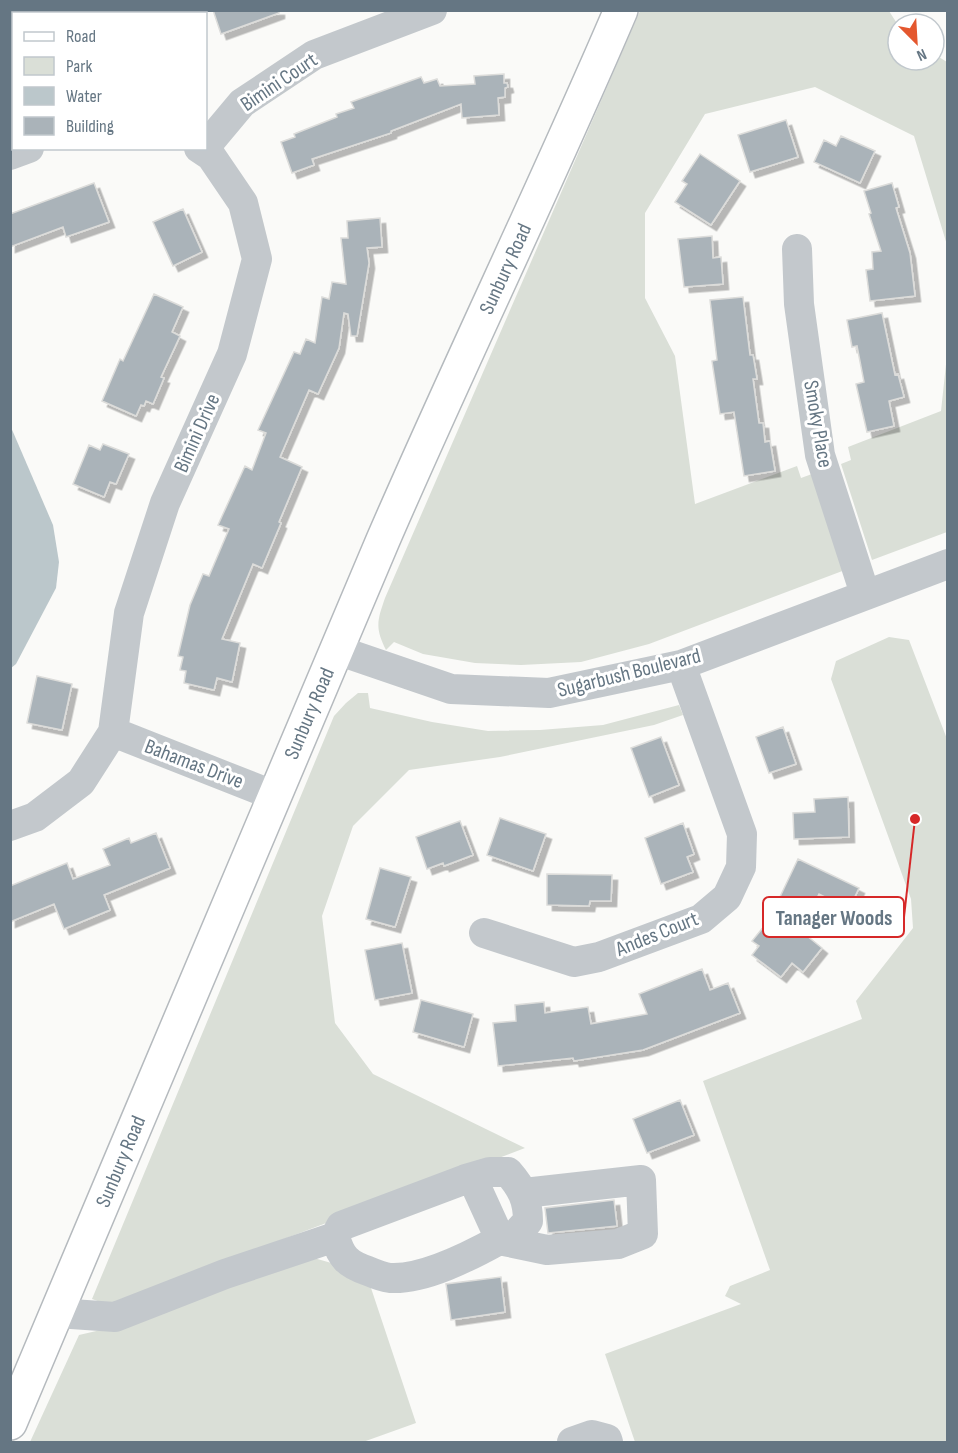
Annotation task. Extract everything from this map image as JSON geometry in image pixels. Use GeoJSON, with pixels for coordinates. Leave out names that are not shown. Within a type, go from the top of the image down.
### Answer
{"type":"FeatureCollection","features":[{"type":"Feature","properties":{"kind":"main road","name":"Sunbury Road"},"geometry":{"type":"LineString","coordinates":[[10,1423],[384,539],[576,116],[621,10]]}},
{"type":"Feature","properties":{"kind":"street","name":"Bimini Court"},"geometry":{"type":"LineString","coordinates":[[207,144],[243,103],[314,55],[432,10]]}},
{"type":"Feature","properties":{"kind":"street","name":"Bimini Drive"},"geometry":{"type":"LineString","coordinates":[[113,732],[129,613],[165,504],[232,354],[257,259],[243,203],[205,150]]}},
{"type":"Feature","properties":{"kind":"street","name":"Smoky Place"},"geometry":{"type":"LineString","coordinates":[[797,249],[799,304],[820,455],[865,594]]}},
{"type":"Feature","properties":{"kind":"street","name":"Sugarbush Boulevard"},"geometry":{"type":"LineString","coordinates":[[337,651],[451,689],[549,693],[681,665],[948,564]]}},
{"type":"Feature","properties":{"kind":"street","name":"Andes Court"},"geometry":{"type":"LineString","coordinates":[[484,933],[574,962],[599,957],[701,919],[727,897],[741,867],[742,834],[681,665]]}},
{"type":"Feature","properties":{"kind":"street","name":"Bahamas Drive"},"geometry":{"type":"LineString","coordinates":[[113,732],[274,796]]}},
{"type":"Feature","properties":{"kind":"street"},"geometry":{"type":"LineString","coordinates":[[10,826],[35,817],[81,782],[113,732]]}},
{"type":"Feature","properties":{"kind":"street"},"geometry":{"type":"LineString","coordinates":[[57,1312],[115,1317],[225,1274],[335,1237],[341,1226],[490,1172],[508,1172],[524,1192],[528,1206],[528,1221],[517,1233],[499,1240],[466,1259],[407,1278],[388,1278],[355,1267],[340,1254],[335,1237]]}},
{"type":"Feature","properties":{"kind":"street"},"geometry":{"type":"LineString","coordinates":[[466,1179],[474,1182],[499,1240]]}},
{"type":"Feature","properties":{"kind":"street"},"geometry":{"type":"LineString","coordinates":[[499,1240],[547,1250],[618,1245],[643,1234],[641,1180],[524,1192]]}},
{"type":"Feature","properties":{"kind":"street"},"geometry":{"type":"LineString","coordinates":[[572,1443],[592,1435],[607,1439],[608,1443]]}},
{"type":"Feature","properties":{"kind":"green space"},"geometry":{"type":"Polygon","coordinates":[[[640,11],[889,11],[886,12],[886,72],[946,72],[947,62],[947,245],[914,136],[815,87],[705,114],[645,213],[645,298],[675,356],[695,504],[797,466],[801,478],[812,474],[845,570],[649,644],[581,662],[521,665],[475,663],[423,654],[394,642],[386,650],[378,624],[385,598],[640,11]]]}},
{"type":"Feature","properties":{"kind":"green space"},"geometry":{"type":"Polygon","coordinates":[[[947,355],[947,532],[872,560],[841,464],[851,460],[848,447],[941,411],[947,355]]]}},
{"type":"Feature","properties":{"kind":"green space"},"geometry":{"type":"Polygon","coordinates":[[[889,637],[909,640],[947,739],[947,1442],[635,1442],[605,1354],[741,1304],[725,1296],[730,1286],[770,1270],[703,1081],[862,1019],[856,1001],[913,928],[911,899],[831,679],[836,661],[889,637]]]}},
{"type":"Feature","properties":{"kind":"green space"},"geometry":{"type":"Polygon","coordinates":[[[358,693],[368,693],[370,708],[432,722],[488,731],[603,725],[679,705],[683,715],[654,725],[500,757],[409,770],[353,826],[322,916],[335,1023],[373,1074],[525,1148],[109,1305],[92,1299],[334,716],[358,693]]]}},
{"type":"Feature","properties":{"kind":"green space"},"geometry":{"type":"Polygon","coordinates":[[[314,1258],[366,1273],[416,1423],[363,1442],[30,1442],[79,1335],[118,1326],[314,1258]]]}},
{"type":"Feature","properties":{"kind":"water"},"geometry":{"type":"Polygon","coordinates":[[[10,425],[53,525],[59,562],[56,588],[16,664],[11,668],[10,425]]]}},
{"type":"Feature","properties":{"kind":"building"},"geometry":{"type":"Polygon","coordinates":[[[213,10],[279,10],[279,13],[221,34],[213,10]]]}},
{"type":"Feature","properties":{"kind":"building"},"geometry":{"type":"Polygon","coordinates":[[[504,74],[504,83],[507,83],[508,87],[505,88],[505,97],[498,98],[499,115],[462,118],[461,104],[391,131],[391,133],[312,159],[314,165],[292,173],[281,142],[295,137],[294,134],[337,117],[336,114],[354,108],[351,102],[421,77],[424,83],[437,79],[440,86],[475,84],[474,76],[504,74]]]}},
{"type":"Feature","properties":{"kind":"building"},"geometry":{"type":"Polygon","coordinates":[[[786,120],[798,157],[750,172],[738,135],[786,120]]]}},
{"type":"Feature","properties":{"kind":"building"},"geometry":{"type":"Polygon","coordinates":[[[841,136],[875,151],[860,183],[814,162],[824,140],[836,146],[841,136]]]}},
{"type":"Feature","properties":{"kind":"building"},"geometry":{"type":"Polygon","coordinates":[[[700,154],[740,181],[711,225],[675,202],[687,184],[682,181],[700,154]]]}},
{"type":"Feature","properties":{"kind":"building"},"geometry":{"type":"Polygon","coordinates":[[[94,183],[109,222],[66,237],[63,227],[10,247],[10,214],[94,183]]]}},
{"type":"Feature","properties":{"kind":"building"},"geometry":{"type":"Polygon","coordinates":[[[892,183],[899,207],[896,208],[910,253],[915,296],[870,301],[866,270],[873,269],[872,252],[881,251],[864,191],[892,183]]]}},
{"type":"Feature","properties":{"kind":"building"},"geometry":{"type":"Polygon","coordinates":[[[183,209],[202,252],[173,266],[153,222],[183,209]]]}},
{"type":"Feature","properties":{"kind":"building"},"geometry":{"type":"Polygon","coordinates":[[[380,218],[382,247],[367,248],[369,263],[357,336],[351,336],[348,314],[344,313],[339,348],[318,394],[309,390],[280,457],[302,467],[262,568],[253,564],[222,639],[240,643],[232,682],[217,678],[214,690],[184,683],[186,671],[180,670],[183,657],[178,656],[190,605],[203,574],[209,576],[229,529],[218,525],[245,466],[252,470],[266,433],[258,430],[294,352],[300,354],[306,339],[315,343],[322,297],[329,299],[332,282],[346,284],[341,238],[348,238],[347,221],[380,218]]]}},
{"type":"Feature","properties":{"kind":"building"},"geometry":{"type":"Polygon","coordinates":[[[712,236],[713,258],[721,257],[723,284],[684,287],[678,239],[712,236]]]}},
{"type":"Feature","properties":{"kind":"building"},"geometry":{"type":"Polygon","coordinates":[[[154,294],[183,307],[172,332],[180,336],[161,377],[164,378],[153,404],[146,401],[144,406],[141,405],[136,416],[102,401],[120,359],[123,361],[154,294]]]}},
{"type":"Feature","properties":{"kind":"building"},"geometry":{"type":"Polygon","coordinates":[[[743,297],[750,355],[753,355],[757,379],[753,379],[759,423],[763,423],[765,442],[770,441],[775,471],[744,476],[734,412],[720,414],[712,361],[717,360],[710,300],[743,297]]]}},
{"type":"Feature","properties":{"kind":"building"},"geometry":{"type":"Polygon","coordinates":[[[882,313],[895,375],[898,374],[904,397],[889,401],[894,426],[867,432],[856,384],[864,382],[857,346],[852,347],[847,320],[882,313]]]}},
{"type":"Feature","properties":{"kind":"building"},"geometry":{"type":"Polygon","coordinates":[[[103,444],[129,454],[116,484],[110,482],[104,497],[73,484],[89,445],[100,450],[103,444]]]}},
{"type":"Feature","properties":{"kind":"building"},"geometry":{"type":"Polygon","coordinates":[[[37,676],[72,684],[62,730],[27,723],[37,676]]]}},
{"type":"Feature","properties":{"kind":"building"},"geometry":{"type":"Polygon","coordinates":[[[783,727],[796,764],[769,773],[756,737],[783,727]]]}},
{"type":"Feature","properties":{"kind":"building"},"geometry":{"type":"Polygon","coordinates":[[[661,737],[679,785],[649,797],[631,748],[661,737]]]}},
{"type":"Feature","properties":{"kind":"building"},"geometry":{"type":"Polygon","coordinates":[[[848,797],[849,837],[794,839],[793,813],[815,812],[814,799],[848,797]]]}},
{"type":"Feature","properties":{"kind":"building"},"geometry":{"type":"Polygon","coordinates":[[[500,818],[546,834],[533,871],[487,855],[500,818]]]}},
{"type":"Feature","properties":{"kind":"building"},"geometry":{"type":"Polygon","coordinates":[[[460,821],[473,855],[444,866],[443,863],[427,869],[416,837],[460,821]]]}},
{"type":"Feature","properties":{"kind":"building"},"geometry":{"type":"Polygon","coordinates":[[[683,823],[694,854],[687,857],[693,872],[661,884],[645,838],[683,823]]]}},
{"type":"Feature","properties":{"kind":"building"},"geometry":{"type":"Polygon","coordinates":[[[156,833],[170,868],[104,895],[110,910],[64,929],[54,904],[10,922],[10,886],[67,863],[73,879],[110,865],[103,849],[129,838],[131,843],[156,833]]]}},
{"type":"Feature","properties":{"kind":"building"},"geometry":{"type":"Polygon","coordinates":[[[798,859],[859,888],[849,909],[819,894],[801,931],[822,948],[803,972],[792,963],[781,977],[752,955],[759,946],[752,941],[783,903],[778,901],[798,859]]]}},
{"type":"Feature","properties":{"kind":"building"},"geometry":{"type":"Polygon","coordinates":[[[380,868],[411,877],[395,927],[366,919],[380,868]]]}},
{"type":"Feature","properties":{"kind":"building"},"geometry":{"type":"Polygon","coordinates":[[[547,874],[612,875],[611,901],[590,901],[589,906],[547,905],[547,874]]]}},
{"type":"Feature","properties":{"kind":"building"},"geometry":{"type":"Polygon","coordinates":[[[402,943],[412,993],[375,1000],[365,950],[402,943]]]}},
{"type":"Feature","properties":{"kind":"building"},"geometry":{"type":"Polygon","coordinates":[[[702,969],[710,990],[728,983],[740,1013],[643,1050],[574,1061],[573,1058],[498,1066],[493,1023],[516,1021],[515,1005],[544,1002],[545,1013],[588,1007],[591,1024],[647,1014],[639,994],[702,969]]]}},
{"type":"Feature","properties":{"kind":"building"},"geometry":{"type":"Polygon","coordinates":[[[421,1000],[473,1014],[464,1047],[413,1032],[421,1000]]]}},
{"type":"Feature","properties":{"kind":"building"},"geometry":{"type":"Polygon","coordinates":[[[680,1100],[694,1135],[647,1153],[633,1119],[680,1100]]]}},
{"type":"Feature","properties":{"kind":"building"},"geometry":{"type":"Polygon","coordinates":[[[614,1200],[617,1226],[548,1233],[545,1208],[614,1200]]]}},
{"type":"Feature","properties":{"kind":"building"},"geometry":{"type":"Polygon","coordinates":[[[501,1277],[505,1312],[451,1320],[446,1284],[501,1277]]]}},
{"type":"Feature","properties":{"kind":"place","name":"Tanager Woods"},"geometry":{"type":"Point","coordinates":[915,819]}}]}
